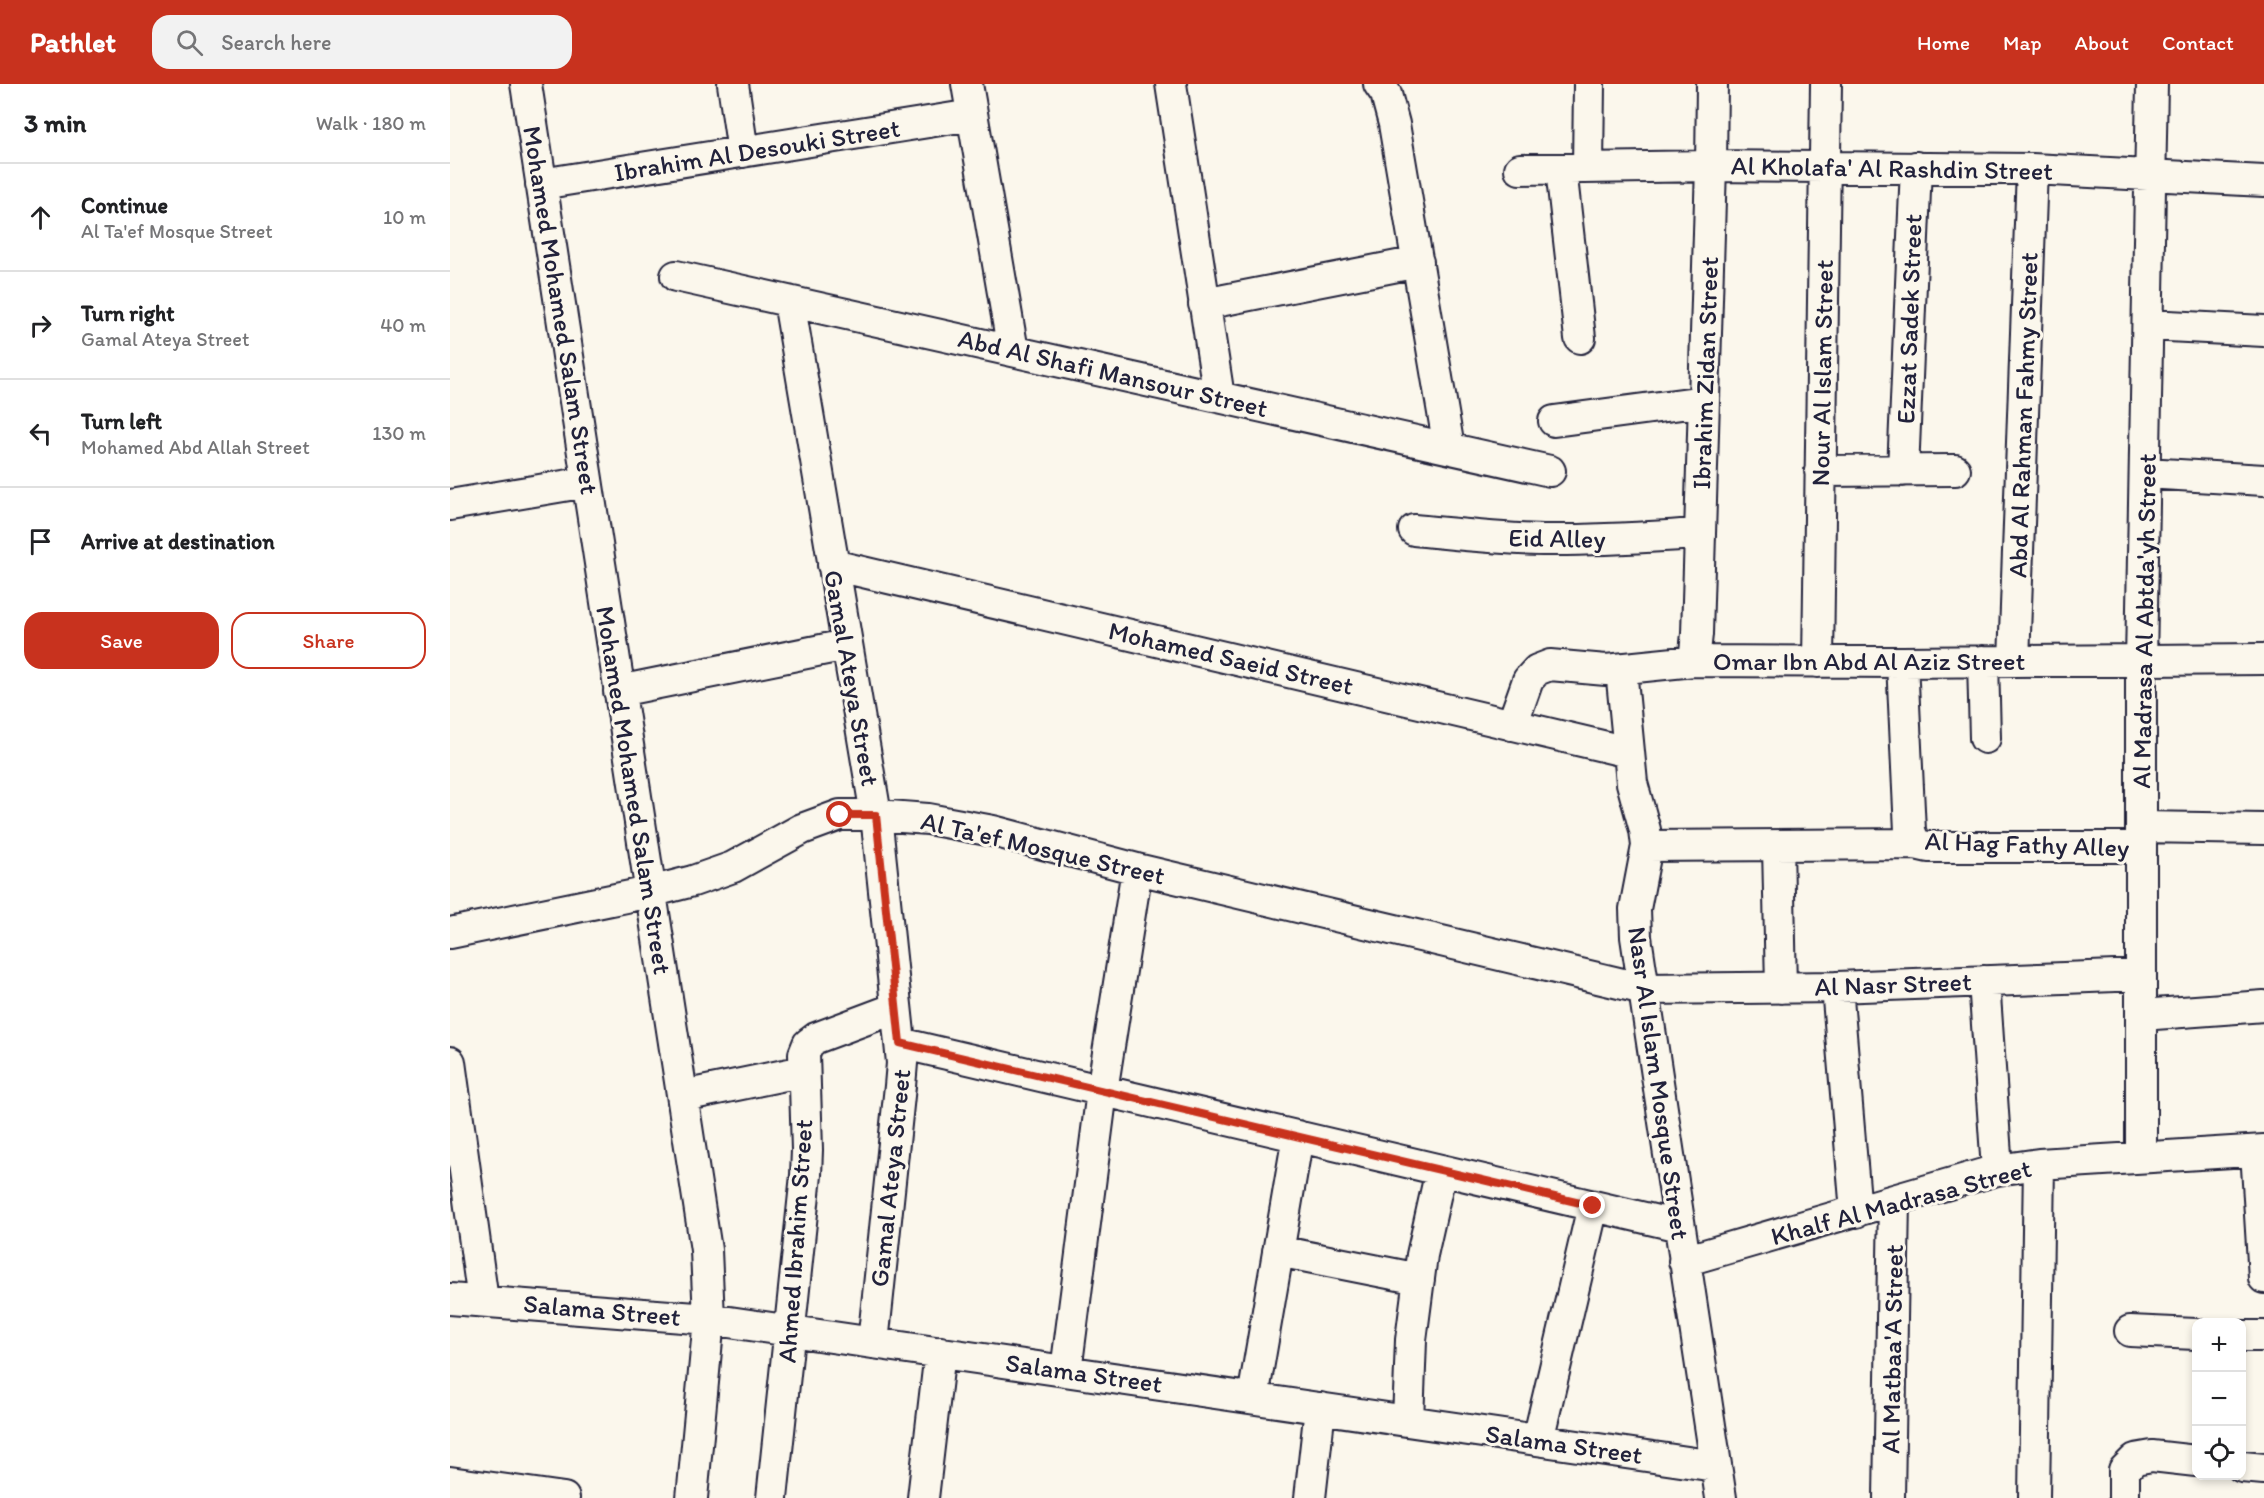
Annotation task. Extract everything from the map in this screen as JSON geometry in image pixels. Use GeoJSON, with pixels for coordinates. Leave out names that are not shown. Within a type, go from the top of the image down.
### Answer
{"type":"FeatureCollection","features":[{"type":"Feature","properties":{"kind":"street","name":"Mohamed Mohamed Salam Street"},"geometry":{"type":"LineString","coordinates":[[526,84],[702,1219],[710,1319],[692,1498]]}},
{"type":"Feature","properties":{"kind":"street"},"geometry":{"type":"LineString","coordinates":[[733,84],[743,152]]}},
{"type":"Feature","properties":{"kind":"street"},"geometry":{"type":"LineString","coordinates":[[967,84],[1012,351]]}},
{"type":"Feature","properties":{"kind":"street"},"geometry":{"type":"LineString","coordinates":[[1171,84],[1219,397]]}},
{"type":"Feature","properties":{"kind":"street"},"geometry":{"type":"LineString","coordinates":[[1379,84],[1386,94],[1394,124],[1449,448]]}},
{"type":"Feature","properties":{"kind":"street"},"geometry":{"type":"LineString","coordinates":[[1581,338],[1574,168],[1589,84]]}},
{"type":"Feature","properties":{"kind":"street","name":"Ibrahim Zidan Street"},"geometry":{"type":"LineString","coordinates":[[1694,661],[1712,166],[1712,84]]}},
{"type":"Feature","properties":{"kind":"street","name":"Nour Al Islam Street"},"geometry":{"type":"LineString","coordinates":[[1818,662],[1826,84]]}},
{"type":"Feature","properties":{"kind":"street","name":"Al Madrasa Al Abtda'yh Street"},"geometry":{"type":"LineString","coordinates":[[2141,1157],[2141,661],[2152,84]]}},
{"type":"Feature","properties":{"kind":"street","name":"Ibrahim Al Desouki Street"},"geometry":{"type":"LineString","coordinates":[[542,184],[972,115]]}},
{"type":"Feature","properties":{"kind":"street","name":"Al Kholafa' Al Rashdin Street"},"geometry":{"type":"LineString","coordinates":[[1520,169],[1712,166],[1916,167],[2032,169],[2264,181]]}},
{"type":"Feature","properties":{"kind":"street","name":"Ezzat Sadek Street"},"geometry":{"type":"LineString","coordinates":[[1903,471],[1916,167]]}},
{"type":"Feature","properties":{"kind":"street","name":"Abd Al Rahman Fahmy Street"},"geometry":{"type":"LineString","coordinates":[[2013,661],[2032,169]]}},
{"type":"Feature","properties":{"kind":"street"},"geometry":{"type":"LineString","coordinates":[[1204,304],[1418,262]]}},
{"type":"Feature","properties":{"kind":"street","name":"Abd Al Shafi Mansour Street"},"geometry":{"type":"LineString","coordinates":[[676,276],[1550,471]]}},
{"type":"Feature","properties":{"kind":"street","name":"Gamal Ateya Street"},"geometry":{"type":"LineString","coordinates":[[789,301],[876,815],[902,1064],[873,1343]]}},
{"type":"Feature","properties":{"kind":"street"},"geometry":{"type":"LineString","coordinates":[[2149,326],[2264,331]]}},
{"type":"Feature","properties":{"kind":"street"},"geometry":{"type":"LineString","coordinates":[[1554,421],[1704,401]]}},
{"type":"Feature","properties":{"kind":"street"},"geometry":{"type":"LineString","coordinates":[[1821,471],[1954,470]]}},
{"type":"Feature","properties":{"kind":"street"},"geometry":{"type":"LineString","coordinates":[[2145,473],[2264,480]]}},
{"type":"Feature","properties":{"kind":"street"},"geometry":{"type":"LineString","coordinates":[[450,504],[587,482]]}},
{"type":"Feature","properties":{"kind":"street","name":"Eid Alley"},"geometry":{"type":"LineString","coordinates":[[1414,530],[1478,537],[1544,540],[1700,534]]}},
{"type":"Feature","properties":{"kind":"street","name":"Mohamed Saeid Street"},"geometry":{"type":"LineString","coordinates":[[833,565],[1628,752]]}},
{"type":"Feature","properties":{"kind":"street"},"geometry":{"type":"LineString","coordinates":[[619,691],[846,645]]}},
{"type":"Feature","properties":{"kind":"street","name":"Omar Ibn Abd Al Aziz Street"},"geometry":{"type":"LineString","coordinates":[[1512,725],[1528,680],[1537,670],[1550,665],[1621,669],[1650,664],[1694,661],[2264,659]]}},
{"type":"Feature","properties":{"kind":"street"},"geometry":{"type":"LineString","coordinates":[[1983,661],[1985,738]]}},
{"type":"Feature","properties":{"kind":"street","name":"Al Hag Fathy Alley"},"geometry":{"type":"LineString","coordinates":[[1902,662],[1910,831],[1915,844],[1928,847],[2264,829]]}},
{"type":"Feature","properties":{"kind":"street","name":"Nasr Al Islam Mosque Street"},"geometry":{"type":"LineString","coordinates":[[1621,669],[1632,783],[1647,846],[1635,909],[1636,937],[1720,1498]]}},
{"type":"Feature","properties":{"kind":"street","name":"Al Ta'ef Mosque Street"},"geometry":{"type":"LineString","coordinates":[[450,933],[693,881],[733,867],[802,829],[840,815],[876,815],[928,819],[993,831],[1137,869],[1644,989]]}},
{"type":"Feature","properties":{"kind":"street"},"geometry":{"type":"LineString","coordinates":[[1647,846],[1915,844]]}},
{"type":"Feature","properties":{"kind":"street"},"geometry":{"type":"LineString","coordinates":[[1778,846],[1780,988]]}},
{"type":"Feature","properties":{"kind":"street"},"geometry":{"type":"LineString","coordinates":[[1066,1371],[1102,1091],[1137,869]]}},
{"type":"Feature","properties":{"kind":"street","name":"Al Nasr Street"},"geometry":{"type":"LineString","coordinates":[[1644,989],[1837,987],[2141,975]]}},
{"type":"Feature","properties":{"kind":"street"},"geometry":{"type":"LineString","coordinates":[[1984,981],[1997,1170]]}},
{"type":"Feature","properties":{"kind":"street"},"geometry":{"type":"LineString","coordinates":[[1837,987],[1856,1212]]}},
{"type":"Feature","properties":{"kind":"street"},"geometry":{"type":"LineString","coordinates":[[2141,1015],[2264,1006]]}},
{"type":"Feature","properties":{"kind":"street","name":"Ahmed Ibrahim Street"},"geometry":{"type":"LineString","coordinates":[[772,1498],[807,1150],[804,1054],[808,1044],[816,1038],[896,1008]]}},
{"type":"Feature","properties":{"kind":"street"},"geometry":{"type":"LineString","coordinates":[[900,1043],[1679,1226]]}},
{"type":"Feature","properties":{"kind":"street"},"geometry":{"type":"LineString","coordinates":[[450,1062],[483,1301]]}},
{"type":"Feature","properties":{"kind":"street"},"geometry":{"type":"LineString","coordinates":[[682,1096],[804,1071]]}},
{"type":"Feature","properties":{"kind":"street"},"geometry":{"type":"LineString","coordinates":[[1253,1398],[1298,1136]]}},
{"type":"Feature","properties":{"kind":"street"},"geometry":{"type":"LineString","coordinates":[[2260,1150],[2264,1278]]}},
{"type":"Feature","properties":{"kind":"street","name":"Khalf Al Madrasa Street"},"geometry":{"type":"LineString","coordinates":[[1684,1261],[1997,1170],[2038,1164],[2260,1150]]}},
{"type":"Feature","properties":{"kind":"street"},"geometry":{"type":"LineString","coordinates":[[2034,1498],[2038,1164]]}},
{"type":"Feature","properties":{"kind":"street"},"geometry":{"type":"LineString","coordinates":[[1408,1421],[1411,1340],[1422,1255],[1441,1170]]}},
{"type":"Feature","properties":{"kind":"street","name":"Al Matbaa'A Street"},"geometry":{"type":"LineString","coordinates":[[1889,1498],[1894,1200]]}},
{"type":"Feature","properties":{"kind":"street"},"geometry":{"type":"LineString","coordinates":[[1538,1440],[1593,1206]]}},
{"type":"Feature","properties":{"kind":"street"},"geometry":{"type":"LineString","coordinates":[[1278,1251],[1419,1279]]}},
{"type":"Feature","properties":{"kind":"street","name":"Salama Street"},"geometry":{"type":"LineString","coordinates":[[450,1299],[710,1319],[1715,1466]]}},
{"type":"Feature","properties":{"kind":"street"},"geometry":{"type":"LineString","coordinates":[[2130,1331],[2192,1334]]}},
{"type":"Feature","properties":{"kind":"street"},"geometry":{"type":"LineString","coordinates":[[2246,1335],[2264,1336]]}},
{"type":"Feature","properties":{"kind":"street"},"geometry":{"type":"LineString","coordinates":[[923,1498],[940,1352]]}},
{"type":"Feature","properties":{"kind":"street"},"geometry":{"type":"LineString","coordinates":[[1310,1498],[1320,1408]]}},
{"type":"Feature","properties":{"kind":"street"},"geometry":{"type":"LineString","coordinates":[[2124,1498],[2124,1470],[2135,1459],[2152,1456],[2192,1461]]}},
{"type":"Feature","properties":{"kind":"street"},"geometry":{"type":"LineString","coordinates":[[2246,1467],[2264,1469]]}},
{"type":"Feature","properties":{"kind":"street"},"geometry":{"type":"LineString","coordinates":[[450,1482],[564,1498]]}},
{"type":"Feature","properties":{"kind":"route"},"geometry":{"type":"LineString","coordinates":[[840,815],[876,815],[900,1043],[1593,1206]]}}]}
